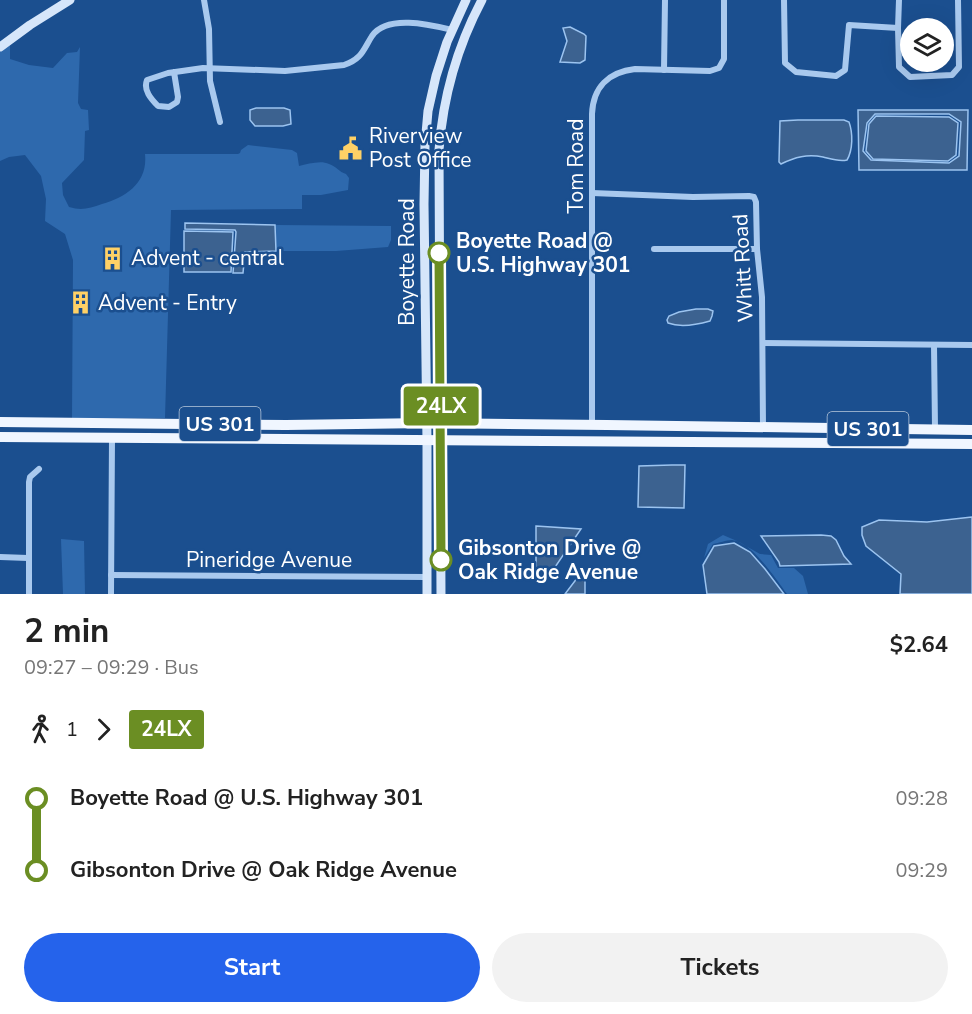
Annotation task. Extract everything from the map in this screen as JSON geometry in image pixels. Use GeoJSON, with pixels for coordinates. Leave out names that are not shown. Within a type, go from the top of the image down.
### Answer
{"type":"FeatureCollection","features":[{"type":"Feature","properties":{"kind":"main road"},"geometry":{"type":"LineString","coordinates":[[0,47],[70,0]]}},
{"type":"Feature","properties":{"kind":"main road","name":"Boyette Road"},"geometry":{"type":"LineString","coordinates":[[427,594],[425,145],[431,96],[441,60],[466,0]]}},
{"type":"Feature","properties":{"kind":"main road","name":"Boyette Road"},"geometry":{"type":"LineString","coordinates":[[441,594],[439,204],[441,134],[447,95],[457,59],[482,0]]}},
{"type":"Feature","properties":{"kind":"main road","name":"US 301"},"geometry":{"type":"LineString","coordinates":[[0,422],[286,425],[427,423],[972,430]]}},
{"type":"Feature","properties":{"kind":"main road"},"geometry":{"type":"LineString","coordinates":[[112,423],[112,438]]}},
{"type":"Feature","properties":{"kind":"main road"},"geometry":{"type":"LineString","coordinates":[[191,439],[211,432],[278,432],[286,425]]}},
{"type":"Feature","properties":{"kind":"main road"},"geometry":{"type":"LineString","coordinates":[[620,442],[636,437],[663,435],[748,436],[756,434],[763,428]]}},
{"type":"Feature","properties":{"kind":"main road"},"geometry":{"type":"LineString","coordinates":[[765,443],[775,436],[786,435],[918,436],[933,429]]}},
{"type":"Feature","properties":{"kind":"main road","name":"US 301"},"geometry":{"type":"LineString","coordinates":[[0,437],[972,444]]}},
{"type":"Feature","properties":{"kind":"main road"},"geometry":{"type":"LineString","coordinates":[[927,444],[948,438],[972,438]]}},
{"type":"Feature","properties":{"kind":"street"},"geometry":{"type":"LineString","coordinates":[[204,0],[209,30],[209,67],[212,90],[220,122]]}},
{"type":"Feature","properties":{"kind":"street"},"geometry":{"type":"LineString","coordinates":[[664,70],[665,0]]}},
{"type":"Feature","properties":{"kind":"street","name":"Tom Road"},"geometry":{"type":"LineString","coordinates":[[592,425],[593,106],[599,89],[608,79],[621,71],[719,68],[724,59],[724,0]]}},
{"type":"Feature","properties":{"kind":"street"},"geometry":{"type":"LineString","coordinates":[[784,0],[785,63],[796,72],[836,76],[845,70],[849,25],[898,28]]}},
{"type":"Feature","properties":{"kind":"street"},"geometry":{"type":"LineString","coordinates":[[899,0],[899,67],[910,76],[952,75],[959,67],[958,0]]}},
{"type":"Feature","properties":{"kind":"street"},"geometry":{"type":"LineString","coordinates":[[174,72],[177,102],[170,107],[158,106],[146,90],[146,82],[152,77],[174,72],[209,67],[285,71],[344,65],[359,58],[376,31],[390,24],[425,25],[452,30]]}},
{"type":"Feature","properties":{"kind":"street","name":"Whitt Road"},"geometry":{"type":"LineString","coordinates":[[592,193],[693,197],[752,196],[755,200],[762,297],[763,428]]}},
{"type":"Feature","properties":{"kind":"street"},"geometry":{"type":"LineString","coordinates":[[654,249],[757,249]]}},
{"type":"Feature","properties":{"kind":"street"},"geometry":{"type":"LineString","coordinates":[[763,343],[972,345]]}},
{"type":"Feature","properties":{"kind":"street"},"geometry":{"type":"LineString","coordinates":[[933,429],[934,345]]}},
{"type":"Feature","properties":{"kind":"street"},"geometry":{"type":"LineString","coordinates":[[111,594],[112,438]]}},
{"type":"Feature","properties":{"kind":"street"},"geometry":{"type":"LineString","coordinates":[[28,594],[29,482],[30,477],[39,469]]}},
{"type":"Feature","properties":{"kind":"street"},"geometry":{"type":"LineString","coordinates":[[0,557],[28,558]]}},
{"type":"Feature","properties":{"kind":"street","name":"Pineridge Avenue"},"geometry":{"type":"LineString","coordinates":[[111,575],[427,577]]}},
{"type":"Feature","properties":{"kind":"shaded area"},"geometry":{"type":"Polygon","coordinates":[[[570,27],[586,36],[585,60],[580,63],[560,62],[567,41],[563,28],[570,27]]]}},
{"type":"Feature","properties":{"kind":"shaded area"},"geometry":{"type":"Polygon","coordinates":[[[10,45],[10,59],[29,65],[53,68],[67,53],[77,52],[80,47],[78,103],[81,109],[88,110],[89,130],[85,131],[84,160],[62,183],[63,195],[69,207],[90,208],[120,197],[134,187],[139,180],[143,173],[145,154],[238,154],[248,145],[292,150],[297,153],[299,166],[322,162],[331,165],[349,178],[348,190],[321,195],[302,195],[302,209],[171,210],[165,418],[72,418],[73,260],[65,234],[45,221],[46,199],[41,176],[25,155],[0,161],[0,51],[10,45]]]}},
{"type":"Feature","properties":{"kind":"shaded area"},"geometry":{"type":"Polygon","coordinates":[[[256,108],[290,110],[291,124],[255,126],[250,120],[250,110],[256,108]]]}},
{"type":"Feature","properties":{"kind":"shaded area"},"geometry":{"type":"Polygon","coordinates":[[[858,110],[968,110],[967,170],[859,170],[858,110]],[[875,114],[867,123],[863,151],[871,160],[949,163],[959,156],[961,122],[949,114],[875,114]]]}},
{"type":"Feature","properties":{"kind":"shaded area"},"geometry":{"type":"Polygon","coordinates":[[[876,116],[949,117],[958,123],[956,155],[948,161],[873,159],[866,151],[869,124],[876,116]]]}},
{"type":"Feature","properties":{"kind":"shaded area"},"geometry":{"type":"Polygon","coordinates":[[[844,120],[849,122],[852,141],[847,160],[806,156],[781,164],[779,162],[780,121],[844,120]]]}},
{"type":"Feature","properties":{"kind":"shaded area"},"geometry":{"type":"Polygon","coordinates":[[[185,223],[275,225],[276,251],[245,252],[243,273],[233,273],[235,230],[185,229],[185,223]]]}},
{"type":"Feature","properties":{"kind":"shaded area"},"geometry":{"type":"Polygon","coordinates":[[[275,225],[391,226],[391,240],[388,247],[336,251],[276,251],[275,225]]]}},
{"type":"Feature","properties":{"kind":"shaded area"},"geometry":{"type":"Polygon","coordinates":[[[184,231],[233,232],[231,272],[184,272],[184,231]]]}},
{"type":"Feature","properties":{"kind":"shaded area"},"geometry":{"type":"Polygon","coordinates":[[[696,309],[713,311],[710,321],[689,325],[668,323],[669,316],[696,309]]]}},
{"type":"Feature","properties":{"kind":"shaded area"},"geometry":{"type":"Polygon","coordinates":[[[685,465],[684,508],[638,507],[639,466],[685,465]]]}},
{"type":"Feature","properties":{"kind":"shaded area"},"geometry":{"type":"Polygon","coordinates":[[[972,517],[972,594],[900,594],[901,574],[866,546],[862,535],[862,527],[879,520],[927,522],[972,517]]]}},
{"type":"Feature","properties":{"kind":"shaded area"},"geometry":{"type":"Polygon","coordinates":[[[536,526],[581,529],[549,576],[536,575],[536,526]]]}},
{"type":"Feature","properties":{"kind":"shaded area"},"geometry":{"type":"Polygon","coordinates":[[[723,535],[738,542],[730,540],[713,544],[704,558],[708,544],[723,535]]]}},
{"type":"Feature","properties":{"kind":"shaded area"},"geometry":{"type":"Polygon","coordinates":[[[761,536],[831,536],[836,540],[851,564],[780,566],[761,536]]]}},
{"type":"Feature","properties":{"kind":"shaded area"},"geometry":{"type":"Polygon","coordinates":[[[61,539],[84,541],[85,594],[63,594],[61,539]]]}},
{"type":"Feature","properties":{"kind":"shaded area"},"geometry":{"type":"Polygon","coordinates":[[[734,543],[750,552],[784,594],[707,594],[703,565],[714,546],[734,543]]]}},
{"type":"Feature","properties":{"kind":"shaded area"},"geometry":{"type":"Polygon","coordinates":[[[745,546],[760,554],[771,555],[778,568],[794,568],[803,576],[808,594],[787,594],[763,562],[745,546]]]}},
{"type":"Feature","properties":{"kind":"shaded area"},"geometry":{"type":"Polygon","coordinates":[[[581,573],[585,573],[585,594],[565,594],[581,573]]]}},
{"type":"Feature","properties":{"kind":"bus line","name":"24LX"},"geometry":{"type":"LineString","coordinates":[[439,253],[441,560]]}},
{"type":"Feature","properties":{"kind":"place","name":"Riverview Post Office"},"geometry":{"type":"Point","coordinates":[351,148]}},
{"type":"Feature","properties":{"kind":"place","name":"Boyette Road @ U.S. Highway 301"},"geometry":{"type":"Point","coordinates":[439,253]}},
{"type":"Feature","properties":{"kind":"place","name":"Advent - central"},"geometry":{"type":"Point","coordinates":[113,258]}},
{"type":"Feature","properties":{"kind":"place","name":"Advent - Entry"},"geometry":{"type":"Point","coordinates":[80,303]}},
{"type":"Feature","properties":{"kind":"place","name":"Gibsonton Drive @ Oak Ridge Avenue"},"geometry":{"type":"Point","coordinates":[441,560]}}]}
